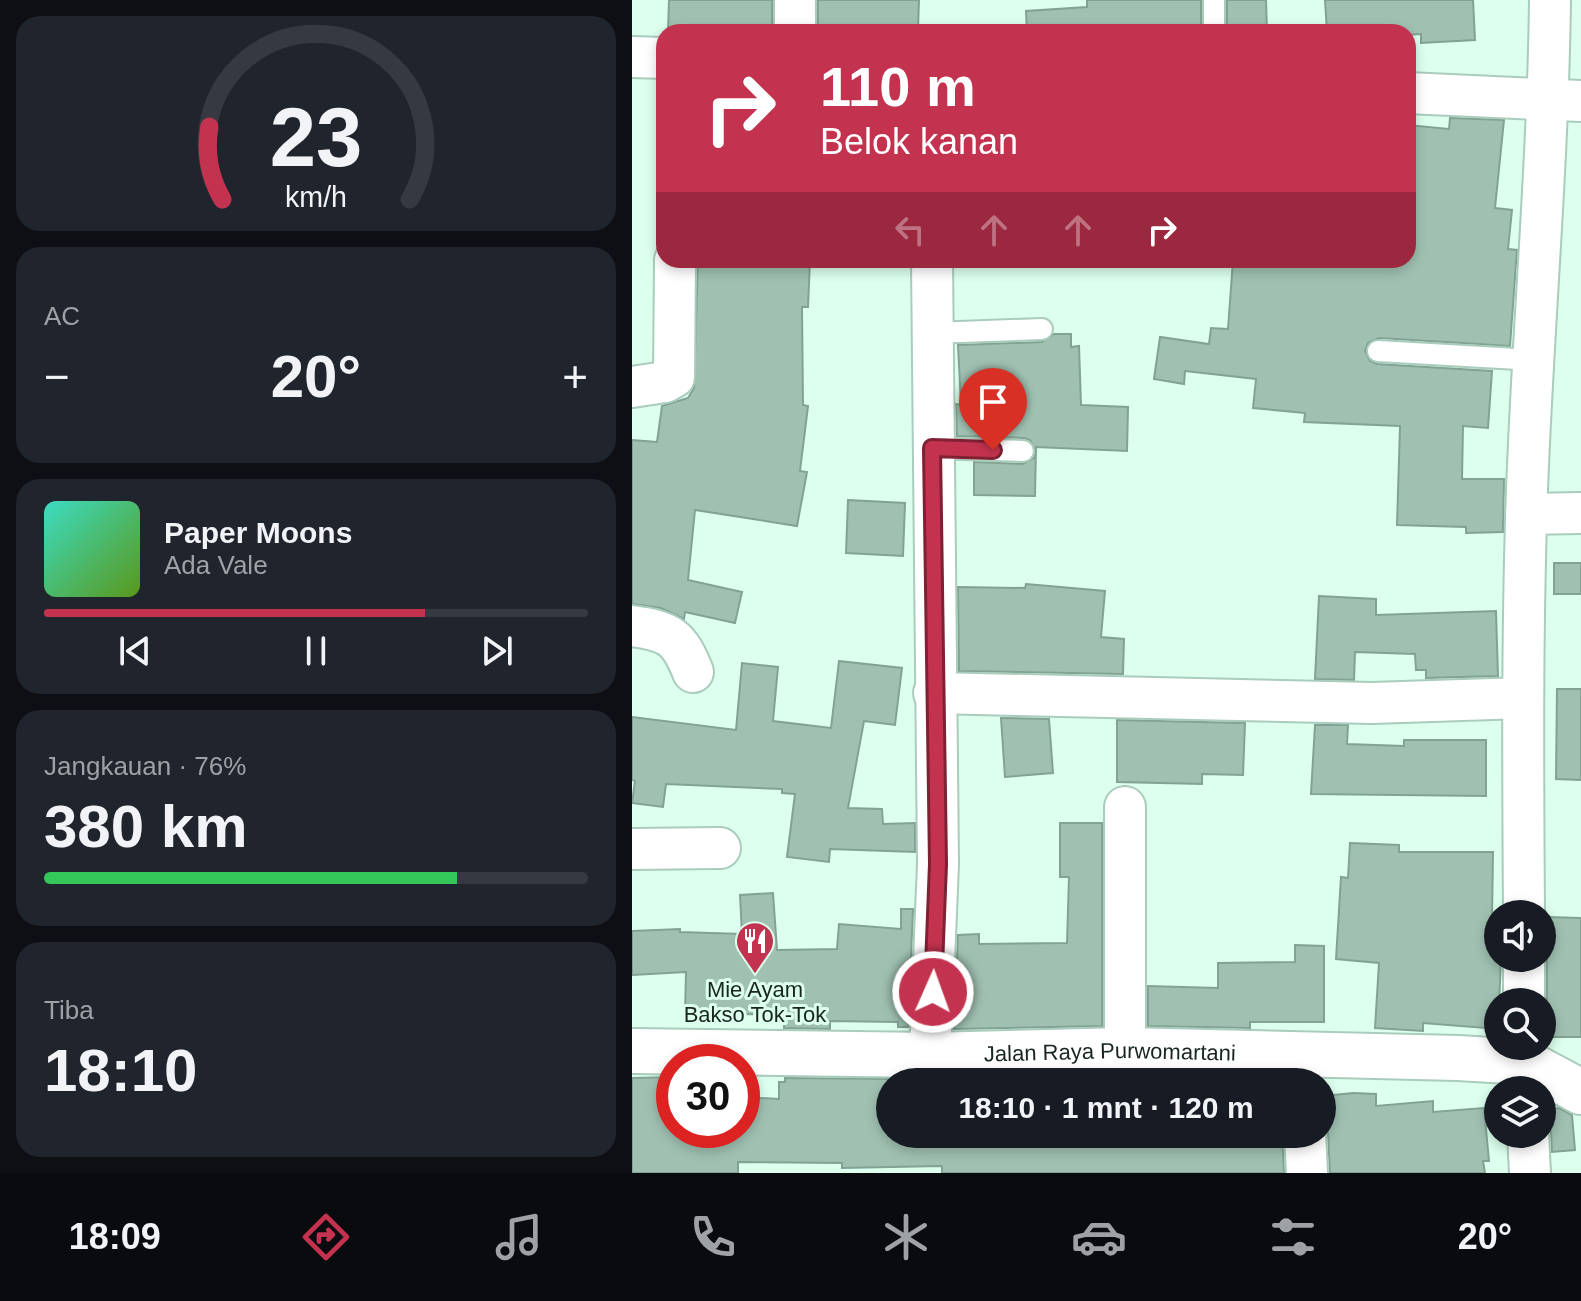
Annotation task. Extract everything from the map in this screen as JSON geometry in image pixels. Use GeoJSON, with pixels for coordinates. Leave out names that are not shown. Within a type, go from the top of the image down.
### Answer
{"type":"FeatureCollection","features":[{"type":"Feature","properties":{"kind":"street"},"geometry":{"type":"LineString","coordinates":[[795,0],[795,24]]}},
{"type":"Feature","properties":{"kind":"street"},"geometry":{"type":"LineString","coordinates":[[1524,900],[1526,514],[1534,360],[1565,101],[1550,0]]}},
{"type":"Feature","properties":{"kind":"street"},"geometry":{"type":"LineString","coordinates":[[632,57],[656,58]]}},
{"type":"Feature","properties":{"kind":"street"},"geometry":{"type":"LineString","coordinates":[[1416,93],[1565,101]]}},
{"type":"Feature","properties":{"kind":"street"},"geometry":{"type":"LineString","coordinates":[[632,387],[665,382],[674,377],[675,268]]}},
{"type":"Feature","properties":{"kind":"street"},"geometry":{"type":"LineString","coordinates":[[930,1055],[938,864],[932,268]]}},
{"type":"Feature","properties":{"kind":"street"},"geometry":{"type":"LineString","coordinates":[[1526,514],[1581,513]]}},
{"type":"Feature","properties":{"kind":"street"},"geometry":{"type":"LineString","coordinates":[[632,626],[660,630],[682,645],[693,672]]}},
{"type":"Feature","properties":{"kind":"street"},"geometry":{"type":"LineString","coordinates":[[934,693],[1372,703],[1523,698]]}},
{"type":"Feature","properties":{"kind":"street"},"geometry":{"type":"LineString","coordinates":[[1125,807],[1125,1050]]}},
{"type":"Feature","properties":{"kind":"street"},"geometry":{"type":"LineString","coordinates":[[632,849],[720,848]]}},
{"type":"Feature","properties":{"kind":"street","name":"Jalan Raya Purwomartani"},"geometry":{"type":"LineString","coordinates":[[632,1051],[930,1055],[1125,1050],[1292,1068]]}},
{"type":"Feature","properties":{"kind":"street","name":"Jalan Raya Purwomartani"},"geometry":{"type":"LineString","coordinates":[[1336,1069],[1525,1066],[1581,1092]]}},
{"type":"Feature","properties":{"kind":"street"},"geometry":{"type":"LineString","coordinates":[[1306,1148],[1307,1173]]}},
{"type":"Feature","properties":{"kind":"street"},"geometry":{"type":"LineString","coordinates":[[1529,1148],[1530,1173]]}},
{"type":"Feature","properties":{"kind":"lane"},"geometry":{"type":"LineString","coordinates":[[1214,0],[1214,24]]}},
{"type":"Feature","properties":{"kind":"lane"},"geometry":{"type":"LineString","coordinates":[[932,333],[1042,329]]}},
{"type":"Feature","properties":{"kind":"lane"},"geometry":{"type":"LineString","coordinates":[[1378,351],[1534,360]]}},
{"type":"Feature","properties":{"kind":"lane"},"geometry":{"type":"LineString","coordinates":[[932,448],[1023,451]]}},
{"type":"Feature","properties":{"kind":"building"},"geometry":{"type":"Polygon","coordinates":[[[669,0],[772,0],[772,24],[668,24],[669,0]]]}},
{"type":"Feature","properties":{"kind":"building"},"geometry":{"type":"Polygon","coordinates":[[[818,0],[919,0],[918,24],[818,24],[818,0]]]}},
{"type":"Feature","properties":{"kind":"building"},"geometry":{"type":"Polygon","coordinates":[[[1087,0],[1201,0],[1201,24],[1027,24],[1026,11],[1087,7],[1087,0]]]}},
{"type":"Feature","properties":{"kind":"building"},"geometry":{"type":"Polygon","coordinates":[[[1227,0],[1266,0],[1267,24],[1227,24],[1227,0]]]}},
{"type":"Feature","properties":{"kind":"building"},"geometry":{"type":"Polygon","coordinates":[[[1325,0],[1473,0],[1475,40],[1421,43],[1421,34],[1416,34],[1416,24],[1326,24],[1325,0]]]}},
{"type":"Feature","properties":{"kind":"building"},"geometry":{"type":"Polygon","coordinates":[[[1450,118],[1504,120],[1495,208],[1512,210],[1508,249],[1517,250],[1510,346],[1379,338],[1368,343],[1365,351],[1370,361],[1377,364],[1492,371],[1488,428],[1463,426],[1462,479],[1504,479],[1503,532],[1466,533],[1466,527],[1397,525],[1400,426],[1304,422],[1305,413],[1253,408],[1256,379],[1185,371],[1184,384],[1154,379],[1160,337],[1209,344],[1211,328],[1228,329],[1232,268],[1416,268],[1416,126],[1449,129],[1450,118]]]}},
{"type":"Feature","properties":{"kind":"building"},"geometry":{"type":"Polygon","coordinates":[[[698,268],[810,268],[808,307],[802,307],[803,405],[808,406],[800,471],[807,472],[797,526],[695,510],[688,580],[742,592],[735,623],[685,612],[684,619],[661,608],[632,604],[632,440],[657,442],[662,406],[688,398],[694,388],[698,268]]]}},
{"type":"Feature","properties":{"kind":"building"},"geometry":{"type":"Polygon","coordinates":[[[1054,334],[1071,334],[1071,347],[1079,346],[1081,405],[1128,407],[1127,451],[1036,447],[1036,451],[1030,440],[1024,438],[957,436],[956,404],[961,405],[958,345],[1042,342],[1054,334]]]}},
{"type":"Feature","properties":{"kind":"building"},"geometry":{"type":"Polygon","coordinates":[[[1036,451],[1035,496],[974,495],[974,462],[1023,464],[1034,458],[1036,451]]]}},
{"type":"Feature","properties":{"kind":"building"},"geometry":{"type":"Polygon","coordinates":[[[848,500],[905,503],[903,556],[846,553],[848,500]]]}},
{"type":"Feature","properties":{"kind":"building"},"geometry":{"type":"Polygon","coordinates":[[[1554,563],[1581,563],[1581,594],[1554,594],[1554,563]]]}},
{"type":"Feature","properties":{"kind":"building"},"geometry":{"type":"Polygon","coordinates":[[[1026,584],[1105,591],[1101,637],[1124,639],[1123,674],[959,671],[958,587],[1025,588],[1026,584]]]}},
{"type":"Feature","properties":{"kind":"building"},"geometry":{"type":"Polygon","coordinates":[[[1319,596],[1376,599],[1376,615],[1496,611],[1498,676],[1426,678],[1426,670],[1416,670],[1415,654],[1355,652],[1354,680],[1315,679],[1319,596]]]}},
{"type":"Feature","properties":{"kind":"building"},"geometry":{"type":"Polygon","coordinates":[[[839,661],[902,668],[895,725],[864,721],[848,808],[882,809],[883,824],[915,823],[915,852],[830,849],[829,862],[787,857],[795,794],[782,793],[782,789],[666,784],[663,807],[632,803],[635,781],[632,780],[632,717],[736,730],[742,663],[778,667],[773,721],[831,728],[839,661]]]}},
{"type":"Feature","properties":{"kind":"building"},"geometry":{"type":"Polygon","coordinates":[[[1557,689],[1581,689],[1581,780],[1556,779],[1557,689]]]}},
{"type":"Feature","properties":{"kind":"building"},"geometry":{"type":"Polygon","coordinates":[[[1001,718],[1049,719],[1053,773],[1005,777],[1001,718]]]}},
{"type":"Feature","properties":{"kind":"building"},"geometry":{"type":"Polygon","coordinates":[[[1117,720],[1245,723],[1243,775],[1202,774],[1202,784],[1117,782],[1117,720]]]}},
{"type":"Feature","properties":{"kind":"building"},"geometry":{"type":"Polygon","coordinates":[[[1315,725],[1348,725],[1347,744],[1404,746],[1404,740],[1486,740],[1486,796],[1311,794],[1315,725]]]}},
{"type":"Feature","properties":{"kind":"building"},"geometry":{"type":"Polygon","coordinates":[[[1060,823],[1102,823],[1102,1026],[954,1029],[958,935],[979,934],[979,944],[1067,943],[1069,877],[1060,877],[1060,823]]]}},
{"type":"Feature","properties":{"kind":"building"},"geometry":{"type":"Polygon","coordinates":[[[1350,843],[1399,845],[1399,852],[1493,852],[1492,900],[1484,900],[1484,972],[1500,972],[1500,988],[1484,988],[1484,1028],[1423,1023],[1423,1031],[1375,1028],[1379,963],[1336,959],[1341,877],[1348,878],[1350,843]]]}},
{"type":"Feature","properties":{"kind":"building"},"geometry":{"type":"Polygon","coordinates":[[[773,893],[777,950],[837,949],[839,924],[901,929],[901,909],[913,909],[908,1027],[898,1027],[898,1022],[830,1021],[830,1029],[784,1028],[784,1015],[685,1013],[686,972],[632,975],[632,931],[680,929],[680,932],[742,934],[740,895],[773,893]]]}},
{"type":"Feature","properties":{"kind":"building"},"geometry":{"type":"Polygon","coordinates":[[[1556,917],[1581,918],[1581,1037],[1556,1037],[1556,988],[1547,988],[1547,972],[1556,972],[1556,917]]]}},
{"type":"Feature","properties":{"kind":"building"},"geometry":{"type":"Polygon","coordinates":[[[1295,945],[1324,946],[1324,1022],[1250,1022],[1250,1028],[1148,1026],[1148,986],[1218,988],[1218,963],[1295,962],[1295,945]]]}},
{"type":"Feature","properties":{"kind":"building"},"geometry":{"type":"Polygon","coordinates":[[[656,1077],[656,1148],[760,1148],[760,1098],[779,1099],[779,1082],[785,1082],[785,1078],[876,1079],[876,1148],[1283,1148],[1284,1173],[942,1173],[942,1166],[842,1168],[842,1163],[738,1162],[738,1173],[632,1173],[632,1078],[656,1077]]]}},
{"type":"Feature","properties":{"kind":"building"},"geometry":{"type":"Polygon","coordinates":[[[1376,1094],[1376,1106],[1433,1101],[1433,1112],[1484,1108],[1484,1148],[1488,1148],[1489,1161],[1483,1161],[1485,1173],[1330,1173],[1329,1148],[1336,1148],[1336,1095],[1376,1094]]]}},
{"type":"Feature","properties":{"kind":"building"},"geometry":{"type":"Polygon","coordinates":[[[1556,1108],[1572,1115],[1575,1150],[1552,1152],[1552,1148],[1556,1148],[1556,1108]]]}},
{"type":"Feature","properties":{"kind":"place","name":"Mie Ayam Bakso Tok-Tok"},"geometry":{"type":"Point","coordinates":[755,975]}},
{"type":"Feature","properties":{"kind":"route"},"geometry":{"type":"LineString","coordinates":[[933,992],[938,864],[932,448],[993,450]]}}]}
